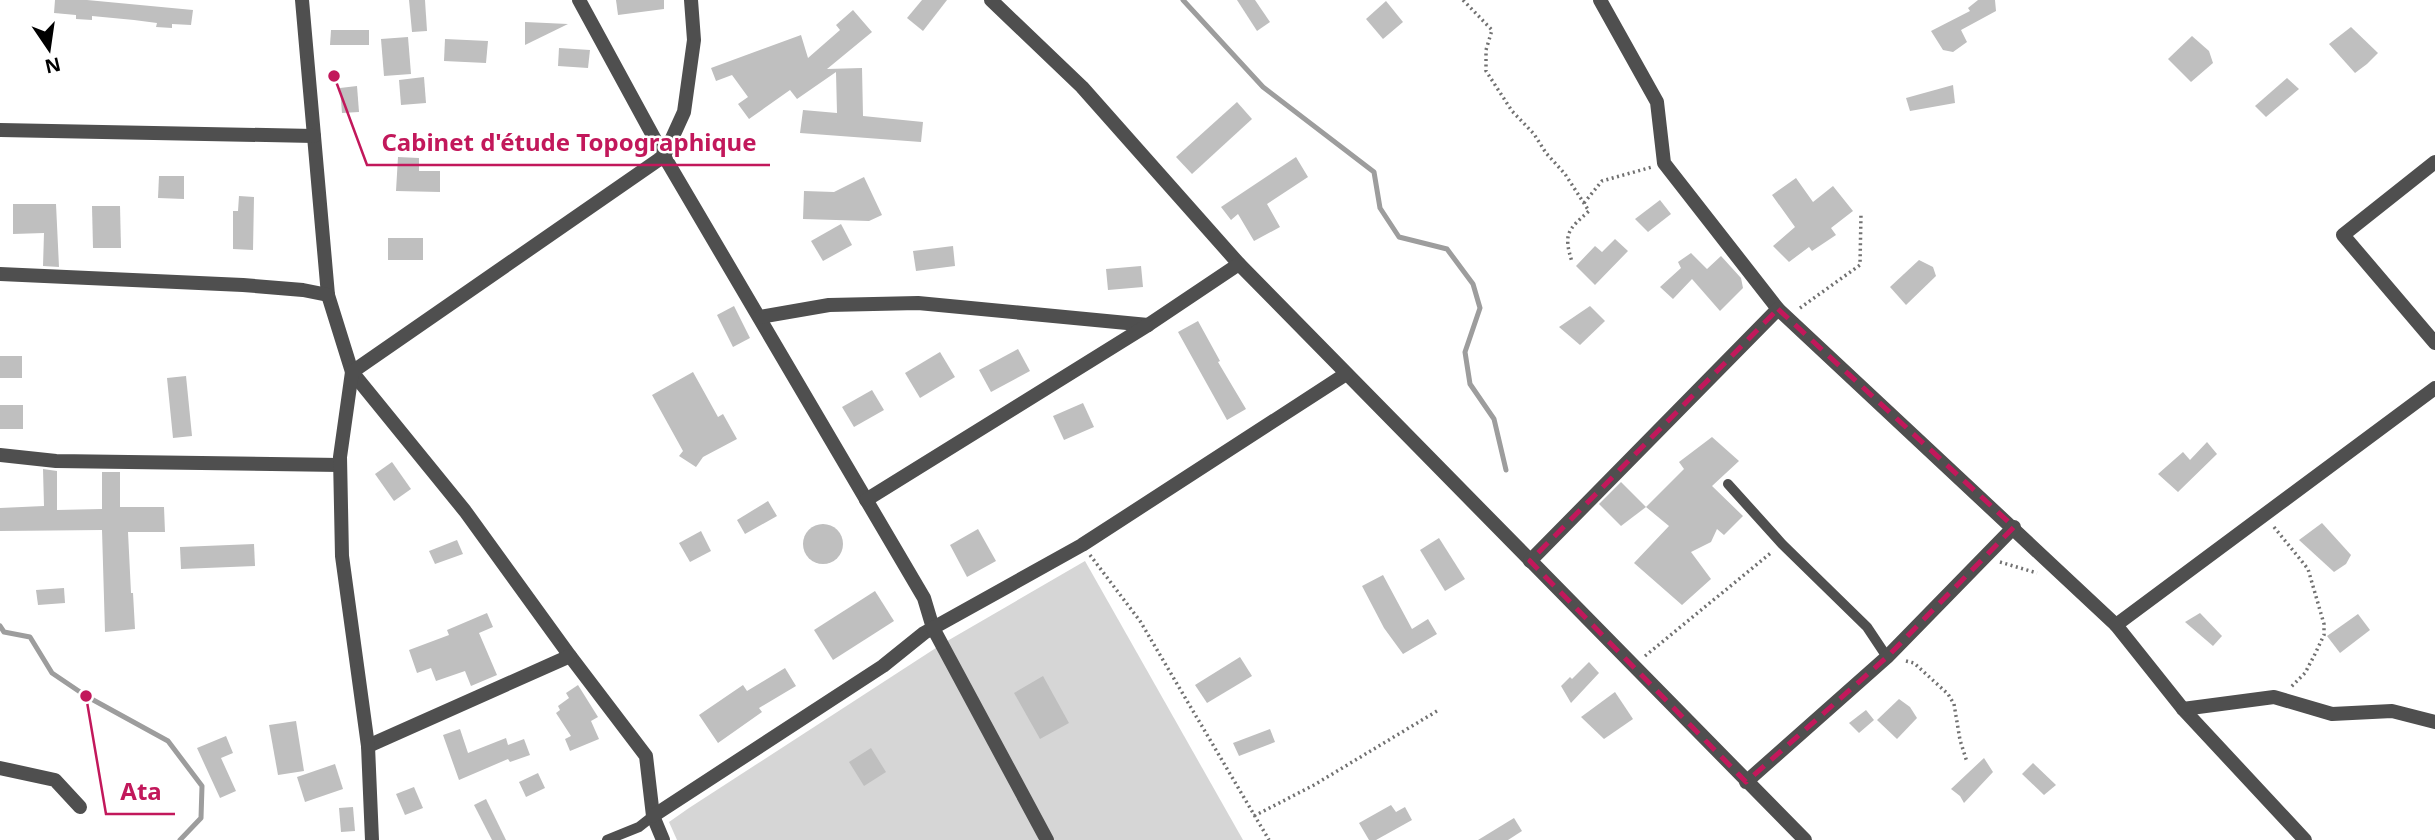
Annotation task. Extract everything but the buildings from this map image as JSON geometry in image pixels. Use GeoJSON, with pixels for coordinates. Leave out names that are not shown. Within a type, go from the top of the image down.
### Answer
{"type":"FeatureCollection","features":[{"type":"Feature","properties":{"kind":"street"},"geometry":{"type":"LineString","coordinates":[[302,0],[328,295],[352,372],[465,511],[646,756],[653,816],[663,840]]}},
{"type":"Feature","properties":{"kind":"street"},"geometry":{"type":"LineString","coordinates":[[579,0],[664,156],[924,598],[933,628],[1047,840]]}},
{"type":"Feature","properties":{"kind":"street"},"geometry":{"type":"LineString","coordinates":[[372,840],[368,746],[342,556],[341,465],[352,372],[664,156],[684,112],[694,40],[691,0]]}},
{"type":"Feature","properties":{"kind":"street"},"geometry":{"type":"LineString","coordinates":[[991,0],[1082,88],[1238,264],[1805,840]]}},
{"type":"Feature","properties":{"kind":"street"},"geometry":{"type":"LineString","coordinates":[[1600,0],[1657,102],[1664,163],[1782,313],[2116,625],[2183,709],[2305,840]]}},
{"type":"Feature","properties":{"kind":"street"},"geometry":{"type":"LineString","coordinates":[[0,130],[314,136]]}},
{"type":"Feature","properties":{"kind":"street"},"geometry":{"type":"LineString","coordinates":[[2435,162],[2343,235],[2435,343]]}},
{"type":"Feature","properties":{"kind":"street"},"geometry":{"type":"LineString","coordinates":[[866,499],[1148,325],[1238,264]]}},
{"type":"Feature","properties":{"kind":"street"},"geometry":{"type":"LineString","coordinates":[[0,274],[216,284],[303,290],[328,295]]}},
{"type":"Feature","properties":{"kind":"street"},"geometry":{"type":"LineString","coordinates":[[760,317],[830,305],[918,303],[1148,325]]}},
{"type":"Feature","properties":{"kind":"street"},"geometry":{"type":"LineString","coordinates":[[1530,561],[1782,313]]}},
{"type":"Feature","properties":{"kind":"street"},"geometry":{"type":"LineString","coordinates":[[653,816],[883,666],[924,633],[1082,545],[1346,374]]}},
{"type":"Feature","properties":{"kind":"street"},"geometry":{"type":"LineString","coordinates":[[2116,625],[2435,388]]}},
{"type":"Feature","properties":{"kind":"street"},"geometry":{"type":"LineString","coordinates":[[0,455],[56,461],[341,465]]}},
{"type":"Feature","properties":{"kind":"street"},"geometry":{"type":"LineString","coordinates":[[1746,782],[1887,657],[2014,527]]}},
{"type":"Feature","properties":{"kind":"street"},"geometry":{"type":"LineString","coordinates":[[368,746],[570,656]]}},
{"type":"Feature","properties":{"kind":"street"},"geometry":{"type":"LineString","coordinates":[[2183,709],[2274,697],[2332,715],[2392,711],[2435,722]]}},
{"type":"Feature","properties":{"kind":"street"},"geometry":{"type":"LineString","coordinates":[[0,768],[54,780],[80,807]]}},
{"type":"Feature","properties":{"kind":"lane"},"geometry":{"type":"LineString","coordinates":[[1728,484],[1782,544],[1867,627],[1887,657]]}},
{"type":"Feature","properties":{"kind":"lane"},"geometry":{"type":"LineString","coordinates":[[607,840],[639,827],[653,816]]}},
{"type":"Feature","properties":{"kind":"path"},"geometry":{"type":"LineString","coordinates":[[1463,0],[1492,30],[1486,50],[1486,71],[1512,111],[1565,174],[1589,211],[1570,227],[1567,246],[1572,262]]}},
{"type":"Feature","properties":{"kind":"path"},"geometry":{"type":"LineString","coordinates":[[1584,203],[1602,181],[1664,163]]}},
{"type":"Feature","properties":{"kind":"path"},"geometry":{"type":"LineString","coordinates":[[1782,313],[1860,265],[1861,214]]}},
{"type":"Feature","properties":{"kind":"path"},"geometry":{"type":"LineString","coordinates":[[2263,517],[2282,535],[2308,569],[2324,624],[2324,635],[2305,673],[2297,683],[2274,697]]}},
{"type":"Feature","properties":{"kind":"path"},"geometry":{"type":"LineString","coordinates":[[1633,666],[1782,544]]}},
{"type":"Feature","properties":{"kind":"path"},"geometry":{"type":"LineString","coordinates":[[1082,545],[1140,621],[1269,840]]}},
{"type":"Feature","properties":{"kind":"path"},"geometry":{"type":"LineString","coordinates":[[1981,558],[2012,564],[2044,575],[2063,575]]}},
{"type":"Feature","properties":{"kind":"path"},"geometry":{"type":"LineString","coordinates":[[1887,657],[1914,663],[1948,694],[1954,704],[1967,762]]}},
{"type":"Feature","properties":{"kind":"path"},"geometry":{"type":"LineString","coordinates":[[1253,816],[1314,785],[1437,711]]}},
{"type":"Feature","properties":{"kind":"highlighted area"},"geometry":{"type":"Polygon","coordinates":[[[1778,309],[2014,527],[1887,657],[1746,782],[1530,561],[1778,309]]]}},
{"type":"Feature","properties":{"kind":"shaded area"},"geometry":{"type":"Polygon","coordinates":[[[1085,561],[1243,840],[677,840],[669,822],[689,808],[942,644],[1085,561]]]}},
{"type":"Feature","properties":{"kind":"waterway"},"geometry":{"type":"LineString","coordinates":[[1183,0],[1263,87],[1374,172],[1380,208],[1399,237],[1447,249],[1473,284],[1480,308],[1465,352],[1470,384],[1494,419],[1506,470]]}},
{"type":"Feature","properties":{"kind":"waterway"},"geometry":{"type":"LineString","coordinates":[[0,626],[4,632],[30,637],[52,673],[86,696],[168,741],[202,786],[201,818],[180,840]]}},
{"type":"Feature","properties":{"kind":"place","name":"Cabinet d'étude Topographique"},"geometry":{"type":"Point","coordinates":[334,76]}},
{"type":"Feature","properties":{"kind":"place","name":"Ata"},"geometry":{"type":"Point","coordinates":[86,696]}}]}
